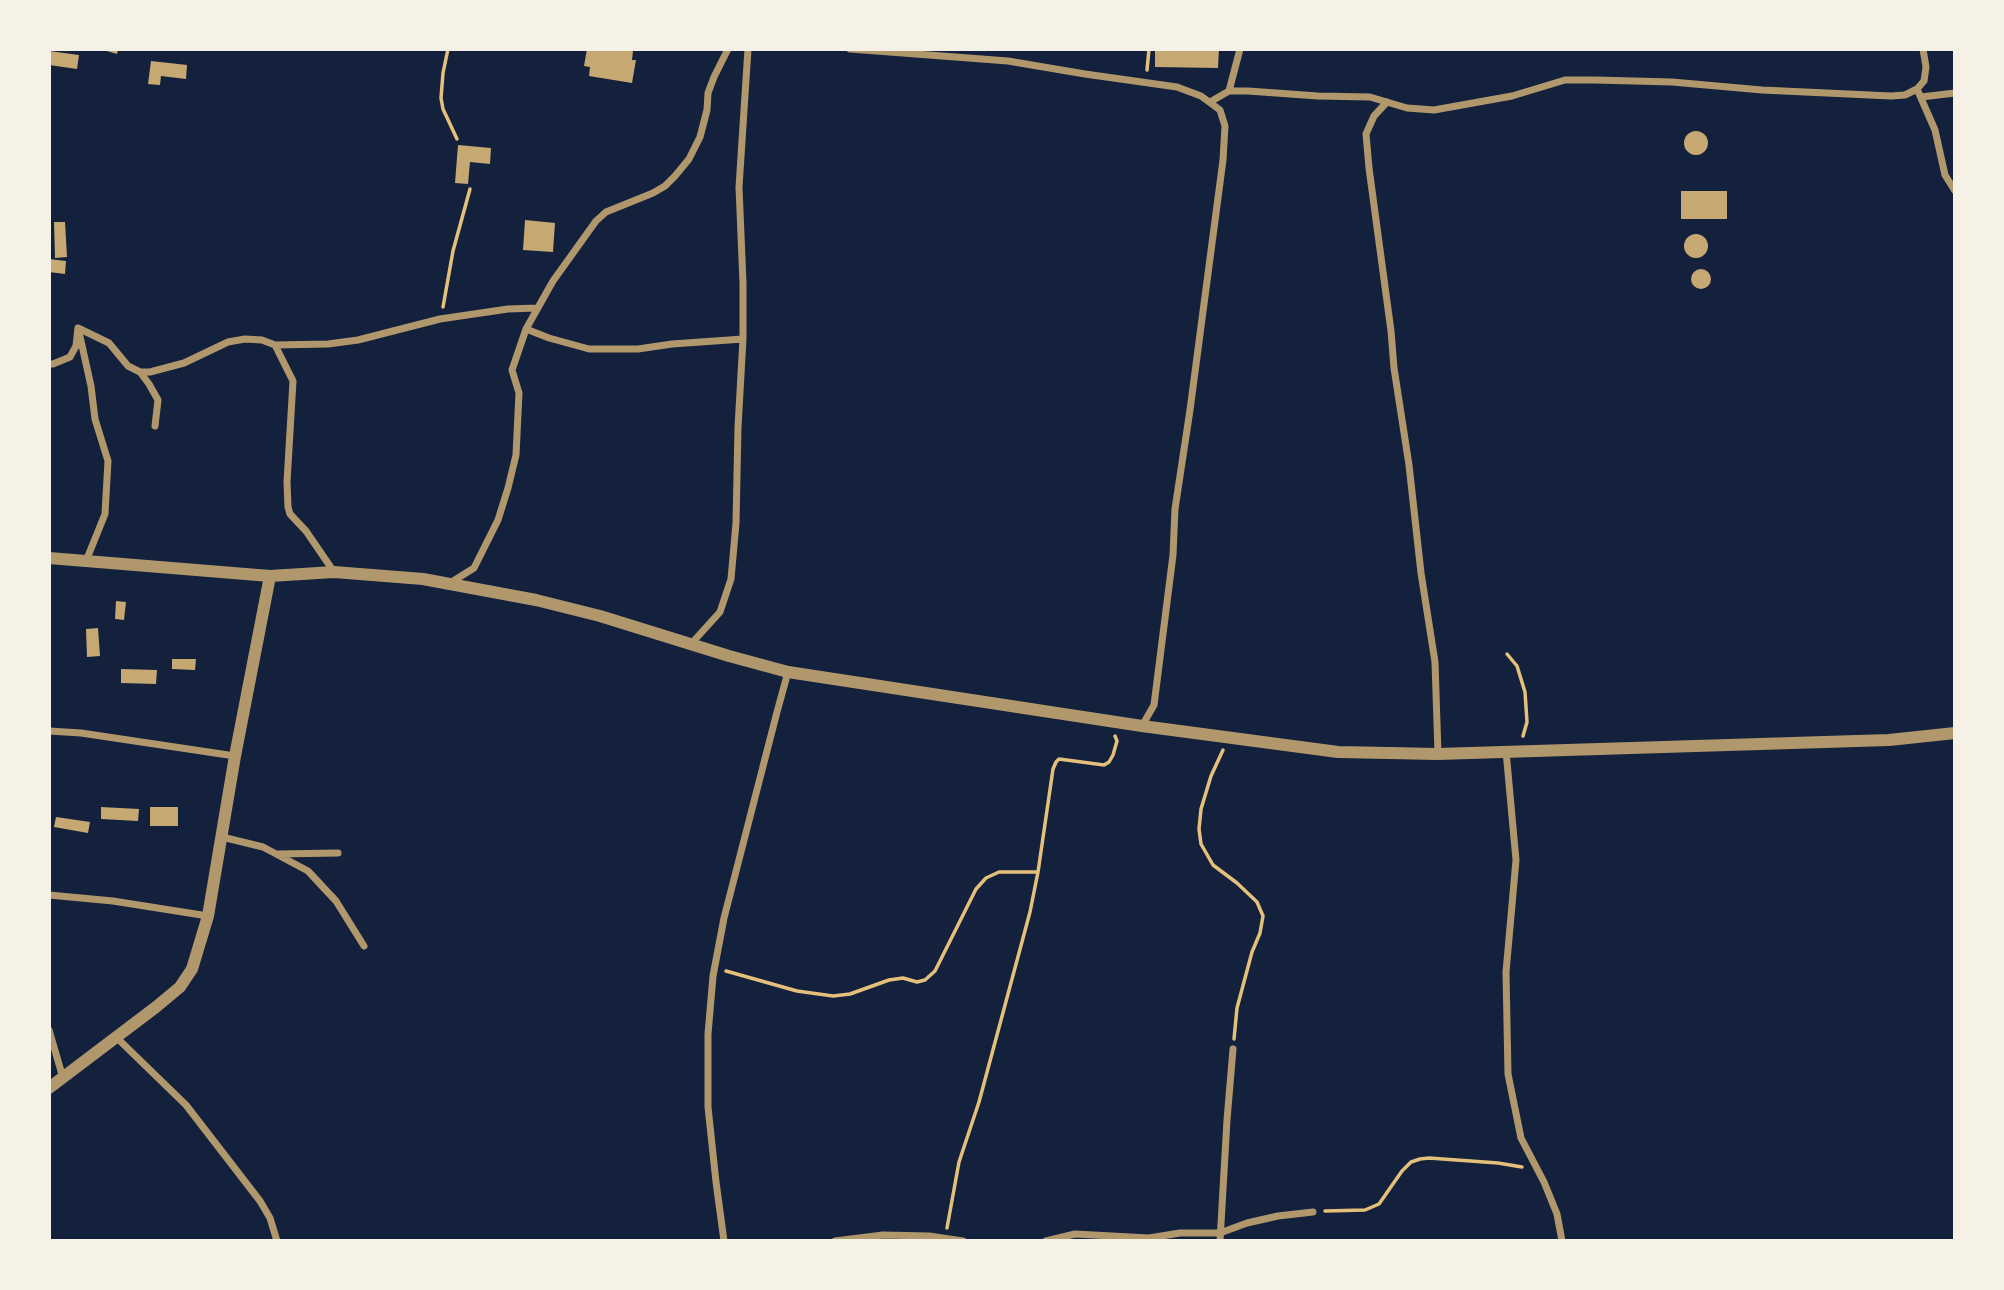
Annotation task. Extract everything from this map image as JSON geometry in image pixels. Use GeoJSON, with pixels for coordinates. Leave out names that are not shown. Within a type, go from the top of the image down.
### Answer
{"type":"FeatureCollection","features":[{"type":"Feature","properties":{"kind":"street"},"geometry":{"type":"LineString","coordinates":[[449,584],[474,568],[494,530],[505,499],[516,455],[519,393],[512,370],[526,329],[553,281],[596,220],[606,212],[664,186],[689,159],[705,124],[708,93],[728,49]]}},
{"type":"Feature","properties":{"kind":"street"},"geometry":{"type":"LineString","coordinates":[[691,644],[720,612],[731,579],[736,523],[743,339],[739,187],[748,49]]}},
{"type":"Feature","properties":{"kind":"street"},"geometry":{"type":"LineString","coordinates":[[850,49],[941,52],[1177,87],[1201,96],[1220,110],[1225,127],[1223,160],[1175,509],[1173,555],[1154,705],[1142,726]]}},
{"type":"Feature","properties":{"kind":"street"},"geometry":{"type":"LineString","coordinates":[[1229,91],[1240,49]]}},
{"type":"Feature","properties":{"kind":"street"},"geometry":{"type":"LineString","coordinates":[[1210,102],[1229,91],[1260,91],[1370,97],[1407,108],[1434,110],[1512,96],[1565,80],[1672,82],[1762,90],[1905,95],[1917,89],[1924,81],[1926,67],[1923,49]]}},
{"type":"Feature","properties":{"kind":"street"},"geometry":{"type":"LineString","coordinates":[[1917,89],[1935,130],[1945,175],[1955,191]]}},
{"type":"Feature","properties":{"kind":"street"},"geometry":{"type":"LineString","coordinates":[[1921,97],[1955,93]]}},
{"type":"Feature","properties":{"kind":"street"},"geometry":{"type":"LineString","coordinates":[[1387,102],[1374,116],[1366,134],[1368,168],[1435,662],[1438,754]]}},
{"type":"Feature","properties":{"kind":"street"},"geometry":{"type":"LineString","coordinates":[[140,372],[184,363],[228,342],[245,339],[262,340],[275,345],[328,344],[358,340],[440,319],[508,309],[537,308]]}},
{"type":"Feature","properties":{"kind":"street"},"geometry":{"type":"LineString","coordinates":[[50,365],[70,357],[76,345],[78,328]]}},
{"type":"Feature","properties":{"kind":"street"},"geometry":{"type":"LineString","coordinates":[[78,328],[109,343],[128,366],[140,372],[158,400],[155,426]]}},
{"type":"Feature","properties":{"kind":"street"},"geometry":{"type":"LineString","coordinates":[[78,328],[91,386],[95,419],[108,461],[105,514],[86,561]]}},
{"type":"Feature","properties":{"kind":"street"},"geometry":{"type":"LineString","coordinates":[[526,329],[589,349],[638,349],[743,339]]}},
{"type":"Feature","properties":{"kind":"street"},"geometry":{"type":"LineString","coordinates":[[275,345],[293,381],[288,508],[334,572]]}},
{"type":"Feature","properties":{"kind":"street"},"geometry":{"type":"LineString","coordinates":[[49,558],[270,576],[334,572],[423,579],[549,603],[789,672],[1228,739],[1338,752],[1438,754],[1889,740],[1955,733]]}},
{"type":"Feature","properties":{"kind":"street"},"geometry":{"type":"LineString","coordinates":[[49,1088],[117,1038],[180,987],[187,978],[208,916],[235,756],[270,576]]}},
{"type":"Feature","properties":{"kind":"street"},"geometry":{"type":"LineString","coordinates":[[724,1241],[708,1107],[708,1034],[714,968],[724,918],[789,672]]}},
{"type":"Feature","properties":{"kind":"street"},"geometry":{"type":"LineString","coordinates":[[49,731],[81,733],[235,756]]}},
{"type":"Feature","properties":{"kind":"street"},"geometry":{"type":"LineString","coordinates":[[1512,751],[1517,860],[1506,972],[1508,1074],[1521,1138],[1557,1214],[1562,1241]]}},
{"type":"Feature","properties":{"kind":"street"},"geometry":{"type":"LineString","coordinates":[[222,837],[263,847],[307,871],[337,901],[364,946]]}},
{"type":"Feature","properties":{"kind":"street"},"geometry":{"type":"LineString","coordinates":[[277,853],[338,853]]}},
{"type":"Feature","properties":{"kind":"street"},"geometry":{"type":"LineString","coordinates":[[49,895],[113,901],[208,916]]}},
{"type":"Feature","properties":{"kind":"street"},"geometry":{"type":"LineString","coordinates":[[49,1030],[62,1078]]}},
{"type":"Feature","properties":{"kind":"street"},"geometry":{"type":"LineString","coordinates":[[117,1038],[186,1105],[260,1201],[270,1218],[277,1241]]}},
{"type":"Feature","properties":{"kind":"street"},"geometry":{"type":"LineString","coordinates":[[1220,1237],[1233,1049]]}},
{"type":"Feature","properties":{"kind":"street"},"geometry":{"type":"LineString","coordinates":[[1046,1241],[1075,1234],[1150,1238],[1180,1233],[1220,1237],[1268,1219],[1313,1212]]}},
{"type":"Feature","properties":{"kind":"street"},"geometry":{"type":"LineString","coordinates":[[835,1241],[883,1235],[945,1237],[963,1241]]}},
{"type":"Feature","properties":{"kind":"path"},"geometry":{"type":"LineString","coordinates":[[448,49],[441,98],[443,109],[457,139]]}},
{"type":"Feature","properties":{"kind":"path"},"geometry":{"type":"LineString","coordinates":[[1146,82],[1149,49]]}},
{"type":"Feature","properties":{"kind":"path"},"geometry":{"type":"LineString","coordinates":[[440,319],[453,251],[470,190]]}},
{"type":"Feature","properties":{"kind":"path"},"geometry":{"type":"LineString","coordinates":[[1507,654],[1517,666],[1526,699],[1527,722],[1512,751]]}},
{"type":"Feature","properties":{"kind":"path"},"geometry":{"type":"LineString","coordinates":[[945,1237],[959,1162],[979,1102],[1020,952],[1038,872],[1053,769],[1059,759],[1096,765],[1109,762],[1117,741],[1111,721]]}},
{"type":"Feature","properties":{"kind":"path"},"geometry":{"type":"LineString","coordinates":[[1228,739],[1211,776],[1201,809],[1201,844],[1213,865],[1257,902],[1263,916],[1237,1008],[1233,1049]]}},
{"type":"Feature","properties":{"kind":"path"},"geometry":{"type":"LineString","coordinates":[[714,968],[797,991],[833,996],[850,994],[889,979],[925,981],[934,971],[976,889],[986,878],[999,872],[1038,872]]}},
{"type":"Feature","properties":{"kind":"path"},"geometry":{"type":"LineString","coordinates":[[1313,1212],[1373,1208],[1410,1163],[1429,1158],[1498,1163],[1537,1170]]}},
{"type":"Feature","properties":{"kind":"building"},"geometry":{"type":"Polygon","coordinates":[[[100,49],[118,49],[117,54],[100,49]]]}},
{"type":"Feature","properties":{"kind":"building"},"geometry":{"type":"Polygon","coordinates":[[[587,49],[633,51],[632,60],[636,60],[632,83],[589,76],[590,67],[584,66],[587,49]]]}},
{"type":"Feature","properties":{"kind":"building"},"geometry":{"type":"Polygon","coordinates":[[[1155,49],[1219,49],[1218,68],[1155,67],[1155,49]]]}},
{"type":"Feature","properties":{"kind":"building"},"geometry":{"type":"Polygon","coordinates":[[[49,51],[79,55],[77,69],[49,65],[49,51]]]}},
{"type":"Feature","properties":{"kind":"building"},"geometry":{"type":"Polygon","coordinates":[[[151,61],[187,65],[186,79],[161,76],[160,85],[148,84],[151,61]]]}},
{"type":"Feature","properties":{"kind":"building"},"geometry":{"type":"Polygon","coordinates":[[[1696,131],[1707,138],[1708,143],[1701,154],[1696,155],[1685,148],[1684,143],[1691,132],[1696,131]]]}},
{"type":"Feature","properties":{"kind":"building"},"geometry":{"type":"Polygon","coordinates":[[[458,145],[491,148],[490,164],[470,162],[468,184],[455,183],[458,145]]]}},
{"type":"Feature","properties":{"kind":"building"},"geometry":{"type":"Polygon","coordinates":[[[1681,191],[1727,191],[1727,219],[1681,219],[1681,191]]]}},
{"type":"Feature","properties":{"kind":"building"},"geometry":{"type":"Polygon","coordinates":[[[525,220],[555,223],[553,252],[523,250],[525,220]]]}},
{"type":"Feature","properties":{"kind":"building"},"geometry":{"type":"Polygon","coordinates":[[[54,222],[65,222],[67,257],[55,258],[54,222]]]}},
{"type":"Feature","properties":{"kind":"building"},"geometry":{"type":"Polygon","coordinates":[[[1696,234],[1705,237],[1708,246],[1705,255],[1696,258],[1687,255],[1684,246],[1687,237],[1696,234]]]}},
{"type":"Feature","properties":{"kind":"building"},"geometry":{"type":"Polygon","coordinates":[[[49,259],[66,261],[65,274],[49,272],[49,259]]]}},
{"type":"Feature","properties":{"kind":"building"},"geometry":{"type":"Polygon","coordinates":[[[1701,269],[1708,272],[1711,279],[1708,286],[1701,289],[1694,286],[1691,279],[1694,272],[1701,269]]]}},
{"type":"Feature","properties":{"kind":"building"},"geometry":{"type":"Polygon","coordinates":[[[116,601],[126,602],[124,620],[115,619],[116,601]]]}},
{"type":"Feature","properties":{"kind":"building"},"geometry":{"type":"Polygon","coordinates":[[[98,628],[100,656],[87,657],[86,629],[98,628]]]}},
{"type":"Feature","properties":{"kind":"building"},"geometry":{"type":"Polygon","coordinates":[[[172,659],[196,659],[195,670],[172,669],[172,659]]]}},
{"type":"Feature","properties":{"kind":"building"},"geometry":{"type":"Polygon","coordinates":[[[121,669],[157,670],[156,684],[121,683],[121,669]]]}},
{"type":"Feature","properties":{"kind":"building"},"geometry":{"type":"Polygon","coordinates":[[[101,807],[139,809],[138,821],[101,819],[101,807]]]}},
{"type":"Feature","properties":{"kind":"building"},"geometry":{"type":"Polygon","coordinates":[[[150,807],[178,807],[178,826],[150,826],[150,807]]]}},
{"type":"Feature","properties":{"kind":"building"},"geometry":{"type":"Polygon","coordinates":[[[56,817],[90,822],[88,833],[54,827],[56,817]]]}}]}
